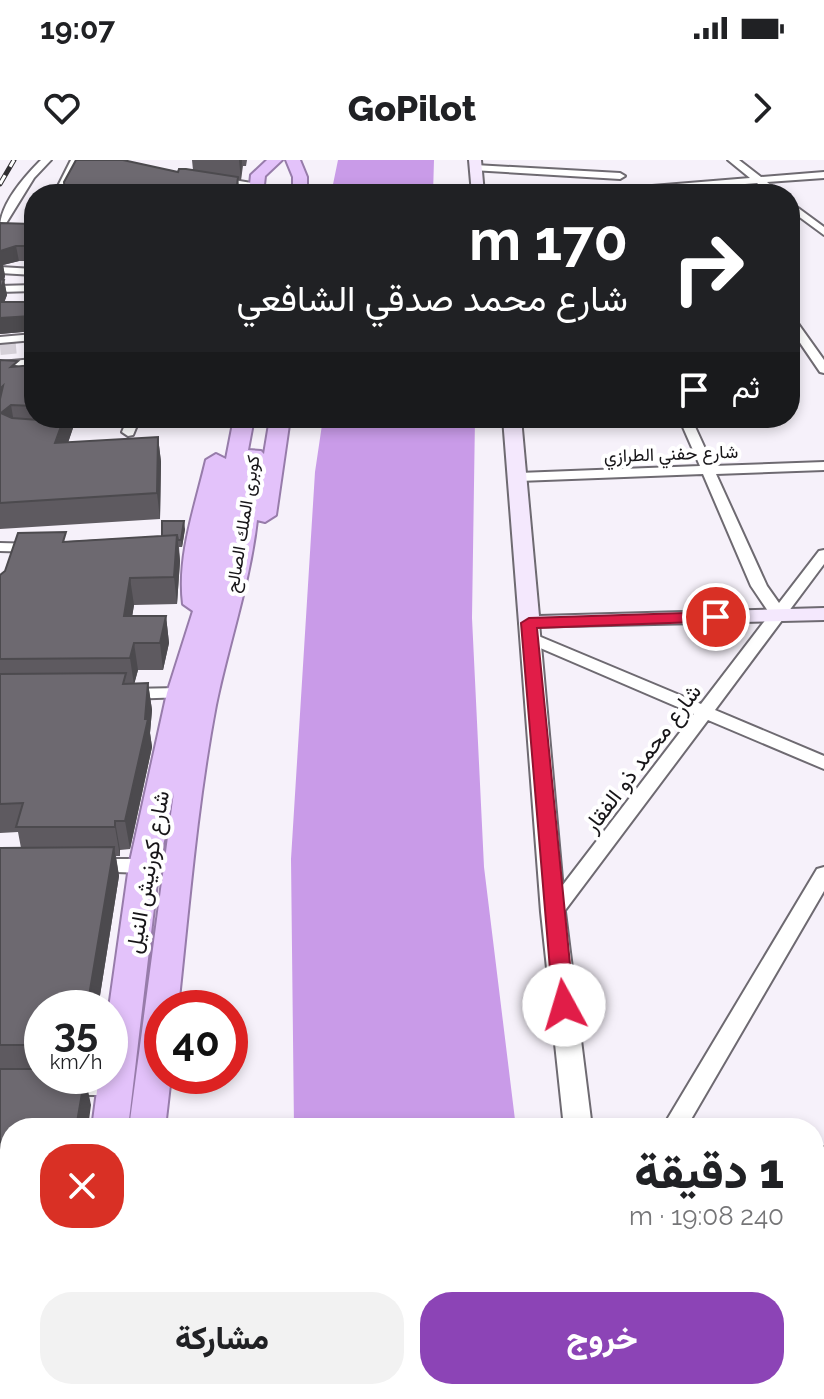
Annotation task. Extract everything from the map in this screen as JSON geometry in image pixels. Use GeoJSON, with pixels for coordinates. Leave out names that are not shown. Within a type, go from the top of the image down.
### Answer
{"type":"FeatureCollection","features":[{"type":"Feature","properties":{"kind":"highway"},"geometry":{"type":"LineString","coordinates":[[259,184],[276,160]]}},
{"type":"Feature","properties":{"kind":"highway"},"geometry":{"type":"LineString","coordinates":[[274,184],[276,160]]}},
{"type":"Feature","properties":{"kind":"highway"},"geometry":{"type":"LineString","coordinates":[[289,184],[293,160]]}},
{"type":"Feature","properties":{"kind":"highway"},"geometry":{"type":"LineString","coordinates":[[293,160],[300,184]]}},
{"type":"Feature","properties":{"kind":"highway"},"geometry":{"type":"LineString","coordinates":[[222,428],[189,555],[193,595],[214,624],[255,579],[278,428]]}},
{"type":"Feature","properties":{"kind":"highway","name":"كوبرى الملك الصالح"},"geometry":{"type":"LineString","coordinates":[[214,624],[243,428]]}},
{"type":"Feature","properties":{"kind":"highway","name":"كوبرى الملك الصالح"},"geometry":{"type":"LineString","coordinates":[[214,624],[241,561],[257,428]]}},
{"type":"Feature","properties":{"kind":"highway","name":"شارع كورنيش النيل"},"geometry":{"type":"LineString","coordinates":[[128,992],[144,866],[180,693],[214,624]]}},
{"type":"Feature","properties":{"kind":"highway","name":"شارع كورنيش النيل"},"geometry":{"type":"LineString","coordinates":[[148,1118],[190,773],[214,624]]}},
{"type":"Feature","properties":{"kind":"highway","name":"شارع كورنيش النيل"},"geometry":{"type":"LineString","coordinates":[[111,1118],[115,1094]]}},
{"type":"Feature","properties":{"kind":"main road"},"geometry":{"type":"LineString","coordinates":[[475,164],[477,184]]}},
{"type":"Feature","properties":{"kind":"main road"},"geometry":{"type":"LineString","coordinates":[[513,428],[529,631],[824,614]]}},
{"type":"Feature","properties":{"kind":"street"},"geometry":{"type":"LineString","coordinates":[[25,184],[46,160]]}},
{"type":"Feature","properties":{"kind":"street"},"geometry":{"type":"LineString","coordinates":[[64,184],[76,160]]}},
{"type":"Feature","properties":{"kind":"street"},"geometry":{"type":"LineString","coordinates":[[530,171],[539,160]]}},
{"type":"Feature","properties":{"kind":"street"},"geometry":{"type":"LineString","coordinates":[[733,160],[764,184]]}},
{"type":"Feature","properties":{"kind":"street"},"geometry":{"type":"LineString","coordinates":[[475,164],[530,171],[618,171],[623,184]]}},
{"type":"Feature","properties":{"kind":"street"},"geometry":{"type":"LineString","coordinates":[[731,184],[824,175]]}},
{"type":"Feature","properties":{"kind":"street"},"geometry":{"type":"LineString","coordinates":[[198,177],[250,184]]}},
{"type":"Feature","properties":{"kind":"street"},"geometry":{"type":"LineString","coordinates":[[0,225],[24,186]]}},
{"type":"Feature","properties":{"kind":"street"},"geometry":{"type":"LineString","coordinates":[[800,213],[824,232]]}},
{"type":"Feature","properties":{"kind":"street"},"geometry":{"type":"LineString","coordinates":[[804,216],[824,214]]}},
{"type":"Feature","properties":{"kind":"street"},"geometry":{"type":"LineString","coordinates":[[0,270],[24,271]]}},
{"type":"Feature","properties":{"kind":"street"},"geometry":{"type":"LineString","coordinates":[[0,289],[24,288]]}},
{"type":"Feature","properties":{"kind":"street"},"geometry":{"type":"LineString","coordinates":[[800,334],[824,369]]}},
{"type":"Feature","properties":{"kind":"street"},"geometry":{"type":"LineString","coordinates":[[0,340],[24,338]]}},
{"type":"Feature","properties":{"kind":"street"},"geometry":{"type":"LineString","coordinates":[[0,366],[24,364]]}},
{"type":"Feature","properties":{"kind":"street"},"geometry":{"type":"LineString","coordinates":[[128,432],[130,428]]}},
{"type":"Feature","properties":{"kind":"street"},"geometry":{"type":"LineString","coordinates":[[690,428],[759,586],[779,615]]}},
{"type":"Feature","properties":{"kind":"street","name":"شارع حفني الطرازي"},"geometry":{"type":"LineString","coordinates":[[519,477],[824,466]]}},
{"type":"Feature","properties":{"kind":"street"},"geometry":{"type":"LineString","coordinates":[[10,551],[62,549]]}},
{"type":"Feature","properties":{"kind":"street","name":"شارع محمد ذو الفقار"},"geometry":{"type":"LineString","coordinates":[[553,912],[824,554]]}},
{"type":"Feature","properties":{"kind":"street"},"geometry":{"type":"LineString","coordinates":[[577,1118],[553,912],[529,631],[704,712],[824,763]]}},
{"type":"Feature","properties":{"kind":"street"},"geometry":{"type":"LineString","coordinates":[[105,694],[180,693]]}},
{"type":"Feature","properties":{"kind":"street"},"geometry":{"type":"LineString","coordinates":[[72,866],[144,866]]}},
{"type":"Feature","properties":{"kind":"street"},"geometry":{"type":"LineString","coordinates":[[680,1118],[824,874]]}},
{"type":"Feature","properties":{"kind":"shaded area"},"geometry":{"type":"Polygon","coordinates":[[[338,160],[434,160],[433,184],[333,184],[338,160]]]}},
{"type":"Feature","properties":{"kind":"shaded area"},"geometry":{"type":"Polygon","coordinates":[[[322,428],[475,428],[472,618],[484,867],[515,1118],[294,1118],[291,859],[315,472],[322,428]]]}},
{"type":"Feature","properties":{"kind":"building"},"geometry":{"type":"Polygon","coordinates":[[[76,160],[123,160],[178,172],[179,169],[186,169],[238,177],[237,184],[64,182],[76,160]]]}},
{"type":"Feature","properties":{"kind":"building"},"geometry":{"type":"Polygon","coordinates":[[[0,223],[24,224],[24,246],[0,251],[0,223]]]}},
{"type":"Feature","properties":{"kind":"building"},"geometry":{"type":"Polygon","coordinates":[[[0,302],[24,302],[24,316],[0,318],[0,302]]]}},
{"type":"Feature","properties":{"kind":"building"},"geometry":{"type":"Polygon","coordinates":[[[0,360],[18,361],[11,367],[24,366],[24,406],[11,405],[1,413],[24,419],[24,428],[60,428],[55,443],[158,437],[157,493],[0,503],[0,399],[3,386],[0,389],[0,360]]]}},
{"type":"Feature","properties":{"kind":"building"},"geometry":{"type":"Polygon","coordinates":[[[162,521],[184,521],[181,540],[177,535],[162,536],[162,521]]]}},
{"type":"Feature","properties":{"kind":"building"},"geometry":{"type":"Polygon","coordinates":[[[66,532],[63,542],[177,535],[174,577],[130,578],[124,616],[166,616],[160,643],[134,643],[130,658],[0,659],[0,575],[5,571],[18,533],[66,532]]]}},
{"type":"Feature","properties":{"kind":"building"},"geometry":{"type":"Polygon","coordinates":[[[126,673],[123,684],[148,683],[145,719],[148,719],[125,821],[115,821],[115,827],[16,827],[23,803],[0,804],[0,674],[126,673]]]}},
{"type":"Feature","properties":{"kind":"building"},"geometry":{"type":"Polygon","coordinates":[[[114,847],[90,990],[24,990],[24,1045],[0,1045],[0,848],[114,847]]]}},
{"type":"Feature","properties":{"kind":"building"},"geometry":{"type":"Polygon","coordinates":[[[0,1069],[24,1069],[24,1094],[82,1094],[78,1118],[0,1118],[0,1069]]]}},
{"type":"Feature","properties":{"kind":"tunnel"},"geometry":{"type":"LineString","coordinates":[[0,347],[24,345]]}},
{"type":"Feature","properties":{"kind":"railway"},"geometry":{"type":"LineString","coordinates":[[0,184],[14,160]]}},
{"type":"Feature","properties":{"kind":"route"},"geometry":{"type":"LineString","coordinates":[[564,1005],[553,912],[529,623],[716,617]]}}]}
